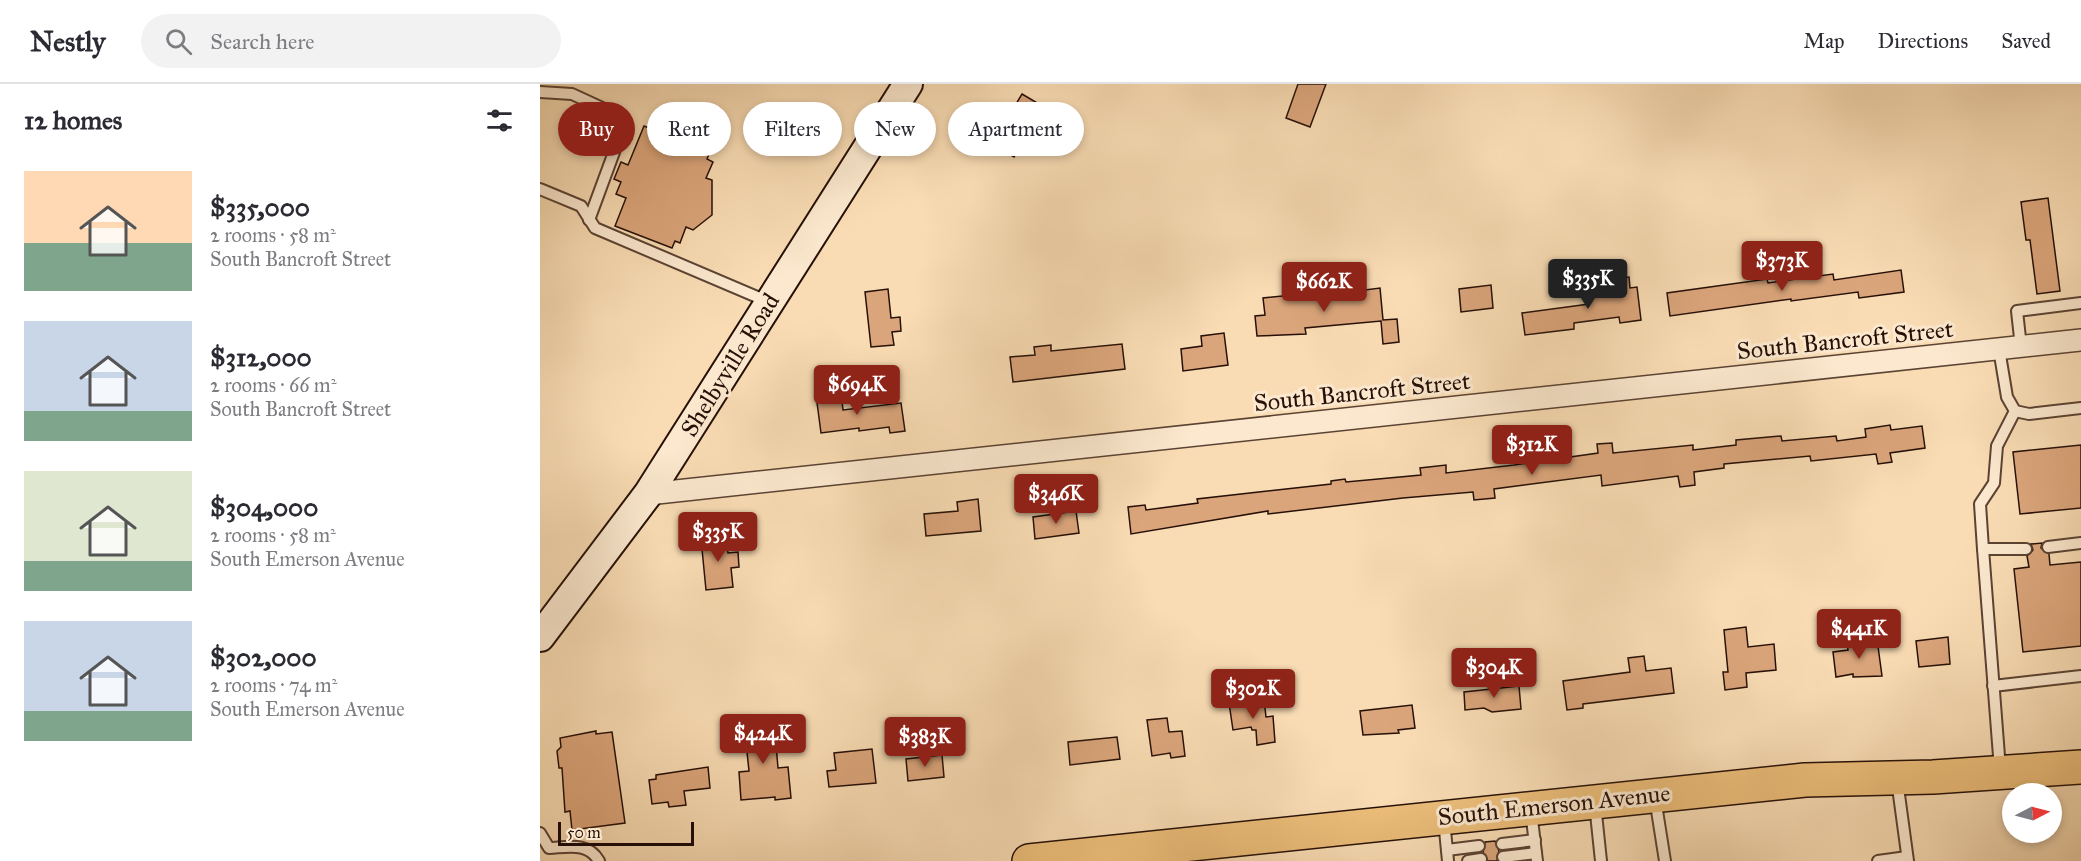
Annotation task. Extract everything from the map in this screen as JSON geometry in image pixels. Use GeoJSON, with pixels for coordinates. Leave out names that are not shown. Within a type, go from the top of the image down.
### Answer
{"type":"FeatureCollection","features":[{"type":"Feature","properties":{"kind":"main road","name":"Shelbyville Road"},"geometry":{"type":"LineString","coordinates":[[540,637],[648,494],[908,84]]}},
{"type":"Feature","properties":{"kind":"main road","name":"South Emerson Avenue"},"geometry":{"type":"LineString","coordinates":[[1029,861],[1125,856],[1221,846],[1443,817],[1805,780],[2081,767]]}},
{"type":"Feature","properties":{"kind":"street","name":"South Bancroft Street"},"geometry":{"type":"LineString","coordinates":[[648,494],[2081,340]]}},
{"type":"Feature","properties":{"kind":"lane"},"geometry":{"type":"LineString","coordinates":[[540,92],[572,94],[624,118],[624,125],[589,219]]}},
{"type":"Feature","properties":{"kind":"lane"},"geometry":{"type":"LineString","coordinates":[[540,189],[581,206],[595,228],[769,302]]}},
{"type":"Feature","properties":{"kind":"lane"},"geometry":{"type":"LineString","coordinates":[[2021,347],[2017,311],[2081,303]]}},
{"type":"Feature","properties":{"kind":"lane"},"geometry":{"type":"LineString","coordinates":[[1999,349],[2007,397],[2015,411],[2029,414],[2081,408]]}},
{"type":"Feature","properties":{"kind":"lane"},"geometry":{"type":"LineString","coordinates":[[2000,772],[1980,504],[1994,483],[1998,447],[2015,411]]}},
{"type":"Feature","properties":{"kind":"lane"},"geometry":{"type":"LineString","coordinates":[[2048,547],[2081,543]]}},
{"type":"Feature","properties":{"kind":"lane"},"geometry":{"type":"LineString","coordinates":[[1983,549],[2026,549]]}},
{"type":"Feature","properties":{"kind":"lane"},"geometry":{"type":"LineString","coordinates":[[1994,686],[2081,676]]}},
{"type":"Feature","properties":{"kind":"lane"},"geometry":{"type":"LineString","coordinates":[[1878,861],[1908,859],[1896,777]]}},
{"type":"Feature","properties":{"kind":"lane"},"geometry":{"type":"LineString","coordinates":[[1655,795],[1665,861]]}},
{"type":"Feature","properties":{"kind":"lane"},"geometry":{"type":"LineString","coordinates":[[1594,801],[1601,861]]}},
{"type":"Feature","properties":{"kind":"lane"},"geometry":{"type":"LineString","coordinates":[[1503,857],[1536,857],[1531,808]]}},
{"type":"Feature","properties":{"kind":"lane"},"geometry":{"type":"LineString","coordinates":[[1443,817],[1448,855],[1479,846]]}},
{"type":"Feature","properties":{"kind":"lane"},"geometry":{"type":"LineString","coordinates":[[540,834],[549,848],[581,846],[593,851],[599,861]]}},
{"type":"Feature","properties":{"kind":"lane"},"geometry":{"type":"LineString","coordinates":[[1502,844],[1535,840]]}},
{"type":"Feature","properties":{"kind":"lane"},"geometry":{"type":"LineString","coordinates":[[1468,861],[1481,859]]}},
{"type":"Feature","properties":{"kind":"building"},"geometry":{"type":"Polygon","coordinates":[[[1298,84],[1326,84],[1310,127],[1286,118],[1298,84]]]}},
{"type":"Feature","properties":{"kind":"building"},"geometry":{"type":"Polygon","coordinates":[[[1022,94],[1036,102],[1017,102],[1022,94]]]}},
{"type":"Feature","properties":{"kind":"building"},"geometry":{"type":"Polygon","coordinates":[[[644,126],[647,127],[647,156],[708,156],[707,159],[713,162],[706,178],[712,180],[712,215],[693,230],[686,227],[680,243],[675,241],[672,248],[615,226],[626,198],[616,194],[621,182],[614,179],[621,162],[628,165],[632,156],[635,156],[635,148],[644,126]]]}},
{"type":"Feature","properties":{"kind":"building"},"geometry":{"type":"Polygon","coordinates":[[[2048,198],[2060,291],[2037,294],[2030,240],[2026,240],[2021,202],[2048,198]]]}},
{"type":"Feature","properties":{"kind":"building"},"geometry":{"type":"Polygon","coordinates":[[[1901,270],[1904,292],[1859,298],[1858,292],[1670,316],[1667,293],[1767,279],[1768,283],[1833,274],[1834,280],[1901,270]]]}},
{"type":"Feature","properties":{"kind":"building"},"geometry":{"type":"Polygon","coordinates":[[[1629,277],[1630,288],[1637,287],[1641,320],[1620,323],[1619,317],[1574,323],[1574,329],[1525,335],[1522,313],[1589,304],[1588,293],[1608,290],[1611,286],[1611,279],[1629,277]]]}},
{"type":"Feature","properties":{"kind":"building"},"geometry":{"type":"Polygon","coordinates":[[[1491,285],[1493,308],[1461,312],[1459,289],[1491,285]]]}},
{"type":"Feature","properties":{"kind":"building"},"geometry":{"type":"Polygon","coordinates":[[[1380,288],[1383,320],[1397,319],[1399,342],[1383,344],[1381,321],[1305,328],[1306,334],[1257,336],[1255,316],[1265,315],[1263,298],[1302,294],[1302,298],[1380,288]]]}},
{"type":"Feature","properties":{"kind":"building"},"geometry":{"type":"Polygon","coordinates":[[[888,289],[891,318],[900,317],[901,331],[892,332],[894,345],[871,347],[865,292],[888,289]]]}},
{"type":"Feature","properties":{"kind":"building"},"geometry":{"type":"Polygon","coordinates":[[[1224,333],[1228,365],[1183,371],[1181,349],[1202,346],[1201,336],[1224,333]]]}},
{"type":"Feature","properties":{"kind":"building"},"geometry":{"type":"Polygon","coordinates":[[[1122,344],[1125,369],[1013,382],[1010,357],[1035,355],[1034,347],[1051,345],[1051,351],[1122,344]]]}},
{"type":"Feature","properties":{"kind":"building"},"geometry":{"type":"Polygon","coordinates":[[[841,392],[843,410],[901,403],[905,431],[890,433],[889,427],[821,433],[816,395],[841,392]]]}},
{"type":"Feature","properties":{"kind":"building"},"geometry":{"type":"Polygon","coordinates":[[[1890,425],[1891,430],[1922,426],[1925,448],[1890,453],[1892,462],[1878,464],[1876,454],[1811,461],[1810,456],[1724,464],[1724,468],[1694,472],[1695,485],[1680,487],[1678,476],[1602,486],[1601,475],[1494,489],[1495,498],[1474,500],[1473,492],[1268,514],[1268,511],[1131,534],[1128,507],[1145,505],[1146,510],[1198,503],[1197,499],[1331,484],[1331,481],[1345,479],[1346,482],[1421,475],[1420,468],[1446,465],[1446,473],[1514,465],[1598,453],[1597,444],[1612,443],[1613,453],[1693,445],[1693,450],[1736,445],[1736,440],[1781,436],[1782,441],[1836,436],[1837,441],[1866,437],[1865,429],[1890,425]]]}},
{"type":"Feature","properties":{"kind":"building"},"geometry":{"type":"Polygon","coordinates":[[[2081,445],[2081,508],[2020,514],[2013,452],[2081,445]]]}},
{"type":"Feature","properties":{"kind":"building"},"geometry":{"type":"Polygon","coordinates":[[[978,499],[981,531],[926,536],[924,514],[958,511],[957,502],[978,499]]]}},
{"type":"Feature","properties":{"kind":"building"},"geometry":{"type":"Polygon","coordinates":[[[1076,511],[1079,533],[1035,539],[1033,517],[1076,511]]]}},
{"type":"Feature","properties":{"kind":"building"},"geometry":{"type":"Polygon","coordinates":[[[726,536],[728,553],[738,552],[739,567],[731,568],[733,587],[706,590],[701,539],[726,536]]]}},
{"type":"Feature","properties":{"kind":"building"},"geometry":{"type":"Polygon","coordinates":[[[2042,543],[2041,548],[2049,554],[2050,565],[2081,562],[2081,646],[2023,652],[2014,569],[2029,567],[2027,556],[2033,550],[2031,544],[2042,543]]]}},
{"type":"Feature","properties":{"kind":"building"},"geometry":{"type":"Polygon","coordinates":[[[1746,627],[1748,647],[1774,644],[1776,670],[1746,673],[1747,687],[1725,690],[1723,672],[1728,672],[1724,630],[1746,627]]]}},
{"type":"Feature","properties":{"kind":"building"},"geometry":{"type":"Polygon","coordinates":[[[1948,637],[1950,664],[1919,667],[1916,641],[1948,637]]]}},
{"type":"Feature","properties":{"kind":"building"},"geometry":{"type":"Polygon","coordinates":[[[1877,639],[1882,676],[1853,677],[1853,674],[1836,677],[1833,652],[1848,650],[1847,643],[1877,639]]]}},
{"type":"Feature","properties":{"kind":"building"},"geometry":{"type":"Polygon","coordinates":[[[1644,656],[1646,671],[1671,668],[1674,693],[1583,704],[1583,708],[1567,710],[1563,681],[1630,672],[1628,658],[1644,656]]]}},
{"type":"Feature","properties":{"kind":"building"},"geometry":{"type":"Polygon","coordinates":[[[1519,686],[1521,709],[1492,712],[1484,708],[1465,710],[1464,692],[1519,686]]]}},
{"type":"Feature","properties":{"kind":"building"},"geometry":{"type":"Polygon","coordinates":[[[1264,699],[1266,717],[1273,716],[1275,742],[1257,745],[1256,730],[1252,730],[1251,727],[1233,730],[1229,703],[1264,699]]]}},
{"type":"Feature","properties":{"kind":"building"},"geometry":{"type":"Polygon","coordinates":[[[1412,705],[1415,728],[1398,730],[1399,733],[1363,735],[1360,711],[1412,705]]]}},
{"type":"Feature","properties":{"kind":"building"},"geometry":{"type":"Polygon","coordinates":[[[1167,718],[1169,732],[1182,731],[1185,756],[1171,758],[1170,753],[1152,756],[1147,720],[1167,718]]]}},
{"type":"Feature","properties":{"kind":"building"},"geometry":{"type":"Polygon","coordinates":[[[774,721],[778,768],[788,767],[791,798],[741,800],[739,772],[749,771],[744,724],[774,721]]]}},
{"type":"Feature","properties":{"kind":"building"},"geometry":{"type":"Polygon","coordinates":[[[596,731],[596,734],[612,732],[625,823],[572,830],[570,811],[565,812],[562,768],[559,768],[557,751],[561,747],[560,738],[596,731]]]}},
{"type":"Feature","properties":{"kind":"building"},"geometry":{"type":"Polygon","coordinates":[[[1117,737],[1120,759],[1070,765],[1068,742],[1117,737]]]}},
{"type":"Feature","properties":{"kind":"building"},"geometry":{"type":"Polygon","coordinates":[[[872,749],[876,783],[829,787],[827,771],[836,770],[834,753],[872,749]]]}},
{"type":"Feature","properties":{"kind":"building"},"geometry":{"type":"Polygon","coordinates":[[[942,755],[944,777],[908,781],[906,759],[942,755]]]}},
{"type":"Feature","properties":{"kind":"building"},"geometry":{"type":"Polygon","coordinates":[[[708,767],[710,788],[684,791],[686,805],[669,807],[668,802],[652,804],[649,780],[656,779],[656,775],[708,767]]]}},
{"type":"Feature","properties":{"kind":"building"},"geometry":{"type":"Polygon","coordinates":[[[1495,841],[1499,851],[1497,861],[1488,861],[1483,852],[1485,842],[1495,841]]]}}]}
